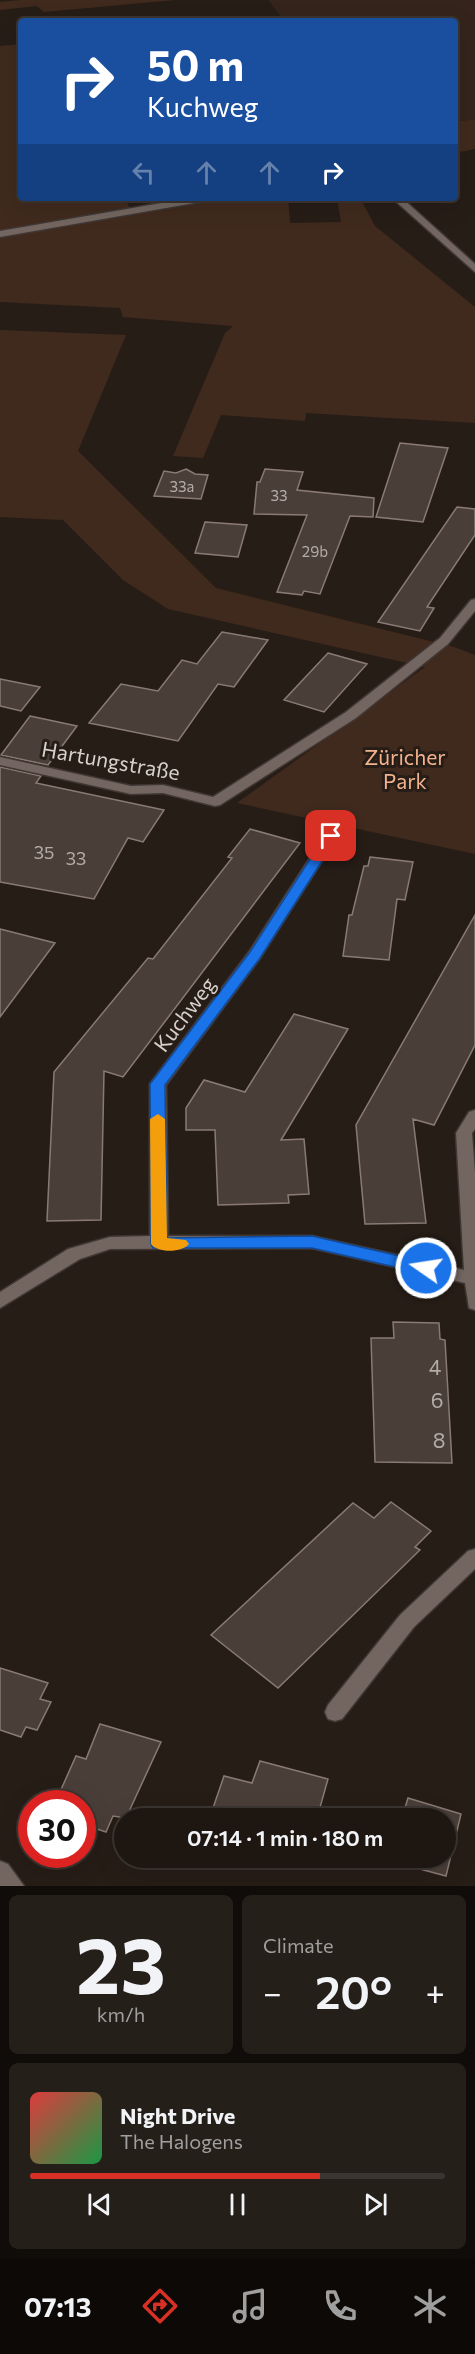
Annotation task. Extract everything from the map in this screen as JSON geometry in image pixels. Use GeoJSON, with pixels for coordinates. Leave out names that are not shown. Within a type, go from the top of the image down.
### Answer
{"type":"FeatureCollection","features":[{"type":"Feature","properties":{"kind":"street"},"geometry":{"type":"LineString","coordinates":[[0,234],[189,201]]}},
{"type":"Feature","properties":{"kind":"street"},"geometry":{"type":"LineString","coordinates":[[400,201],[475,269]]}},
{"type":"Feature","properties":{"kind":"street","name":"Hartungstraße"},"geometry":{"type":"LineString","coordinates":[[0,761],[131,790],[163,789],[215,802],[351,715],[444,640],[475,603]]}},
{"type":"Feature","properties":{"kind":"street","name":"Kuchweg"},"geometry":{"type":"LineString","coordinates":[[159,1244],[158,1084],[255,955],[331,836]]}},
{"type":"Feature","properties":{"kind":"street"},"geometry":{"type":"LineString","coordinates":[[475,1116],[464,1133],[475,1304]]}},
{"type":"Feature","properties":{"kind":"street"},"geometry":{"type":"LineString","coordinates":[[0,1301],[74,1254],[110,1243],[312,1242],[473,1279]]}},
{"type":"Feature","properties":{"kind":"street"},"geometry":{"type":"LineString","coordinates":[[335,1712],[407,1621],[475,1557]]}},
{"type":"Feature","properties":{"kind":"street"},"geometry":{"type":"LineString","coordinates":[[0,1871],[13,1886]]}},
{"type":"Feature","properties":{"kind":"shaded area"},"geometry":{"type":"Polygon","coordinates":[[[268,0],[475,0],[475,119],[458,122],[458,18],[283,18],[268,0]]]}},
{"type":"Feature","properties":{"kind":"green space"},"geometry":{"type":"Polygon","coordinates":[[[175,0],[44,12],[37,6],[0,10],[0,2],[175,0]]]}},
{"type":"Feature","properties":{"kind":"green space"},"geometry":{"type":"Polygon","coordinates":[[[18,44],[18,201],[126,201],[133,214],[214,201],[288,201],[290,223],[341,222],[338,201],[362,201],[375,226],[475,307],[475,423],[306,413],[305,421],[221,415],[203,458],[173,456],[225,333],[233,326],[123,317],[120,308],[0,302],[0,46],[18,44]]]}},
{"type":"Feature","properties":{"kind":"green space"},"geometry":{"type":"Polygon","coordinates":[[[475,119],[475,149],[458,152],[458,122],[475,119]]]}},
{"type":"Feature","properties":{"kind":"green space","name":"Züricher Park"},"geometry":{"type":"Polygon","coordinates":[[[0,330],[126,335],[78,451],[216,588],[454,647],[475,655],[475,854],[237,803],[425,667],[168,609],[123,580],[63,520],[0,517],[0,330]]]}},
{"type":"Feature","properties":{"kind":"building"},"geometry":{"type":"Polygon","coordinates":[[[400,443],[448,448],[423,522],[376,517],[400,443]]]}},
{"type":"Feature","properties":{"kind":"building"},"geometry":{"type":"Polygon","coordinates":[[[186,469],[195,474],[208,475],[201,499],[154,496],[164,471],[176,473],[186,469]]]}},
{"type":"Feature","properties":{"kind":"building"},"geometry":{"type":"Polygon","coordinates":[[[265,469],[303,472],[297,490],[374,498],[373,517],[350,516],[320,594],[304,591],[302,595],[277,592],[307,515],[254,514],[257,482],[260,482],[265,469]]]}},
{"type":"Feature","properties":{"kind":"building"},"geometry":{"type":"Polygon","coordinates":[[[457,507],[475,509],[475,535],[427,607],[434,608],[420,631],[378,622],[457,507]]]}},
{"type":"Feature","properties":{"kind":"building"},"geometry":{"type":"Polygon","coordinates":[[[205,522],[247,525],[238,557],[195,553],[205,522]]]}},
{"type":"Feature","properties":{"kind":"building"},"geometry":{"type":"Polygon","coordinates":[[[222,632],[268,640],[234,687],[218,684],[178,741],[89,723],[121,684],[158,691],[182,660],[197,664],[222,632]]]}},
{"type":"Feature","properties":{"kind":"building"},"geometry":{"type":"Polygon","coordinates":[[[328,653],[367,664],[324,712],[284,700],[328,653]]]}},
{"type":"Feature","properties":{"kind":"building"},"geometry":{"type":"Polygon","coordinates":[[[0,679],[40,687],[21,711],[0,706],[0,679]]]}},
{"type":"Feature","properties":{"kind":"building"},"geometry":{"type":"Polygon","coordinates":[[[30,716],[77,726],[48,765],[1,755],[30,716]]]}},
{"type":"Feature","properties":{"kind":"building"},"geometry":{"type":"Polygon","coordinates":[[[0,767],[41,776],[36,783],[164,810],[143,842],[128,838],[94,899],[0,882],[0,767]]]}},
{"type":"Feature","properties":{"kind":"building"},"geometry":{"type":"Polygon","coordinates":[[[250,829],[300,843],[123,1077],[104,1071],[101,1220],[47,1221],[54,1072],[148,958],[153,959],[232,858],[228,857],[250,829]]]}},
{"type":"Feature","properties":{"kind":"building"},"geometry":{"type":"Polygon","coordinates":[[[370,857],[413,862],[405,900],[397,899],[389,960],[343,956],[349,915],[352,915],[364,866],[368,866],[370,857]]]}},
{"type":"Feature","properties":{"kind":"building"},"geometry":{"type":"Polygon","coordinates":[[[475,915],[475,1045],[434,1125],[413,1119],[426,1223],[365,1224],[356,1125],[475,915]]]}},
{"type":"Feature","properties":{"kind":"building"},"geometry":{"type":"Polygon","coordinates":[[[0,929],[55,943],[0,1017],[0,929]]]}},
{"type":"Feature","properties":{"kind":"building"},"geometry":{"type":"Polygon","coordinates":[[[294,1014],[348,1029],[281,1140],[304,1139],[309,1194],[288,1195],[289,1203],[218,1205],[215,1130],[186,1130],[186,1108],[204,1080],[245,1092],[294,1014]]]}},
{"type":"Feature","properties":{"kind":"building"},"geometry":{"type":"Polygon","coordinates":[[[393,1322],[439,1323],[440,1339],[445,1340],[452,1463],[375,1462],[371,1338],[394,1338],[393,1322]]]}},
{"type":"Feature","properties":{"kind":"building"},"geometry":{"type":"Polygon","coordinates":[[[391,1502],[431,1531],[415,1547],[420,1550],[278,1688],[211,1635],[353,1503],[374,1518],[391,1502]]]}},
{"type":"Feature","properties":{"kind":"building"},"geometry":{"type":"Polygon","coordinates":[[[0,1668],[48,1683],[40,1699],[51,1702],[37,1730],[26,1727],[21,1737],[0,1730],[0,1668]]]}},
{"type":"Feature","properties":{"kind":"building"},"geometry":{"type":"Polygon","coordinates":[[[100,1724],[161,1742],[131,1808],[114,1808],[114,1816],[106,1832],[96,1829],[96,1790],[61,1790],[76,1756],[86,1759],[100,1724]]]}},
{"type":"Feature","properties":{"kind":"building"},"geometry":{"type":"Polygon","coordinates":[[[260,1761],[328,1779],[320,1808],[213,1808],[224,1776],[252,1783],[260,1761]]]}},
{"type":"Feature","properties":{"kind":"building"},"geometry":{"type":"Polygon","coordinates":[[[408,1798],[441,1808],[405,1808],[408,1798]]]}},
{"type":"Feature","properties":{"kind":"building"},"geometry":{"type":"Polygon","coordinates":[[[456,1812],[461,1814],[456,1835],[456,1812]]]}},
{"type":"Feature","properties":{"kind":"building"},"geometry":{"type":"Polygon","coordinates":[[[416,1868],[448,1868],[446,1876],[416,1868]]]}},
{"type":"Feature","properties":{"kind":"slow traffic"},"geometry":{"type":"LineString","coordinates":[[158,1119],[159,1244],[181,1244]]}},
{"type":"Feature","properties":{"kind":"route"},"geometry":{"type":"LineString","coordinates":[[331,836],[255,955],[158,1084],[159,1244],[312,1242],[426,1268]]}}]}
